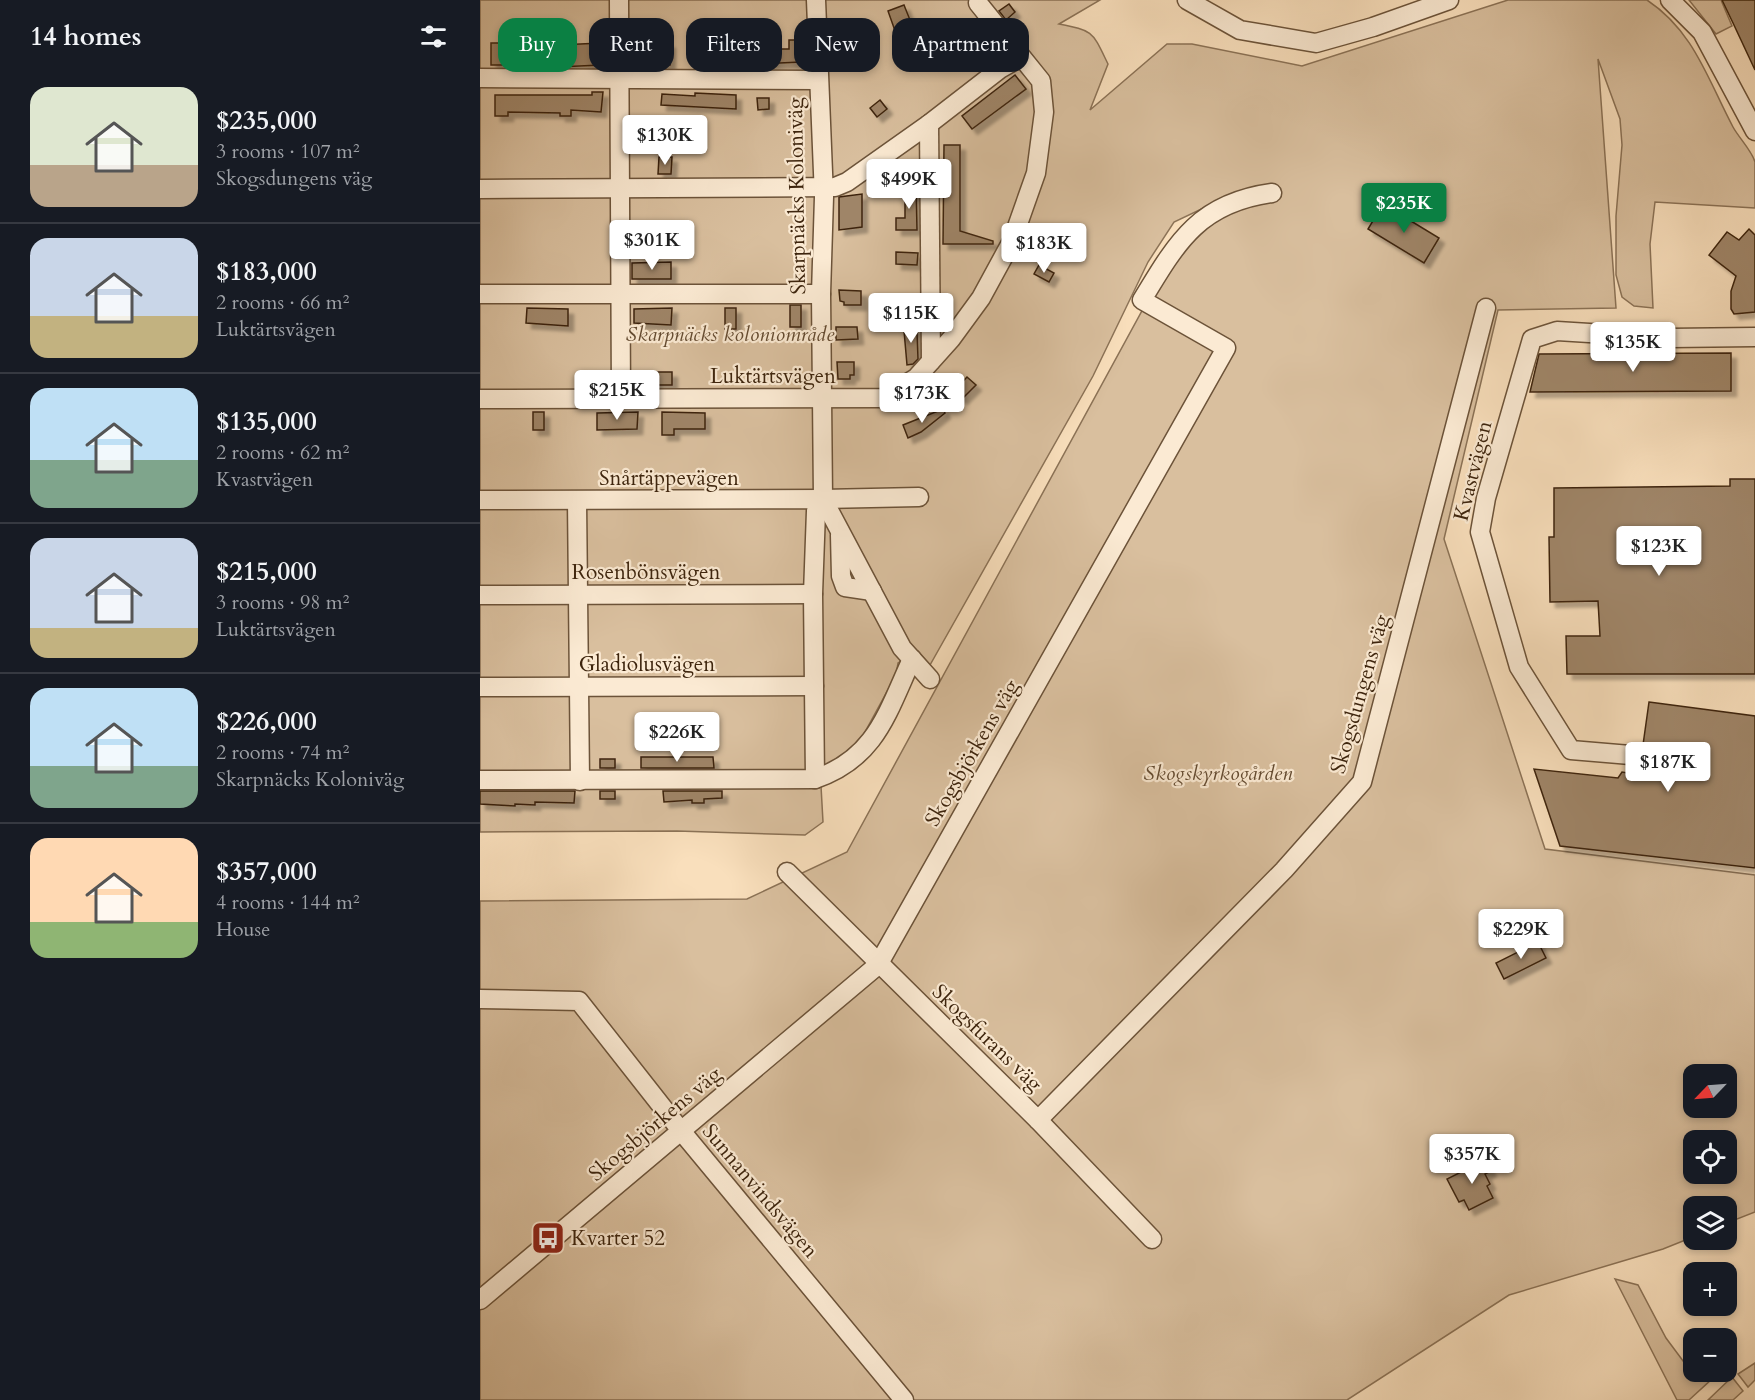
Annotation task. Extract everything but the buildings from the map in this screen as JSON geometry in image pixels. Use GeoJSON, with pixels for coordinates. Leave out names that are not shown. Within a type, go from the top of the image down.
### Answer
{"type":"FeatureCollection","features":[{"type":"Feature","properties":{"kind":"street"},"geometry":{"type":"LineString","coordinates":[[619,0],[621,398]]}},
{"type":"Feature","properties":{"kind":"street","name":"Skarpnäcks Koloniväg"},"geometry":{"type":"LineString","coordinates":[[815,779],[813,594],[816,511],[823,499],[821,294],[823,188],[816,0]]}},
{"type":"Feature","properties":{"kind":"street"},"geometry":{"type":"LineString","coordinates":[[1187,0],[1240,30],[1316,43],[1417,5],[1449,0]]}},
{"type":"Feature","properties":{"kind":"street"},"geometry":{"type":"LineString","coordinates":[[1670,0],[1702,32],[1755,131]]}},
{"type":"Feature","properties":{"kind":"street","name":"Luktärtsvägen"},"geometry":{"type":"LineString","coordinates":[[978,3],[990,18]]}},
{"type":"Feature","properties":{"kind":"street","name":"Luktärtsvägen"},"geometry":{"type":"LineString","coordinates":[[480,399],[822,400],[883,398],[916,378],[931,361],[981,298],[1012,241],[1036,173],[1044,112],[1041,81],[1029,67]]}},
{"type":"Feature","properties":{"kind":"street"},"geometry":{"type":"LineString","coordinates":[[480,189],[823,188],[847,183],[930,124],[996,72]]}},
{"type":"Feature","properties":{"kind":"street"},"geometry":{"type":"LineString","coordinates":[[480,78],[818,80]]}},
{"type":"Feature","properties":{"kind":"street"},"geometry":{"type":"LineString","coordinates":[[930,124],[931,361]]}},
{"type":"Feature","properties":{"kind":"street","name":"Skogsbjörkens väg"},"geometry":{"type":"LineString","coordinates":[[480,1300],[878,965],[1226,348],[1142,300],[1169,255],[1190,230],[1219,207],[1247,196],[1272,193]]}},
{"type":"Feature","properties":{"kind":"street"},"geometry":{"type":"LineString","coordinates":[[480,294],[821,294]]}},
{"type":"Feature","properties":{"kind":"street","name":"Skogsdungens väg"},"geometry":{"type":"LineString","coordinates":[[1038,1120],[1284,870],[1362,782],[1486,308]]}},
{"type":"Feature","properties":{"kind":"street","name":"Kvastvägen"},"geometry":{"type":"LineString","coordinates":[[1642,756],[1571,750],[1520,667],[1480,532],[1486,498],[1532,339],[1557,331],[1670,338],[1755,338]]}},
{"type":"Feature","properties":{"kind":"street"},"geometry":{"type":"LineString","coordinates":[[919,497],[823,499],[902,648],[930,679]]}},
{"type":"Feature","properties":{"kind":"street","name":"Snårtäppevägen"},"geometry":{"type":"LineString","coordinates":[[480,501],[823,499]]}},
{"type":"Feature","properties":{"kind":"street"},"geometry":{"type":"LineString","coordinates":[[577,501],[580,781]]}},
{"type":"Feature","properties":{"kind":"street","name":"Rosenbönsvägen"},"geometry":{"type":"LineString","coordinates":[[480,595],[813,594]]}},
{"type":"Feature","properties":{"kind":"street"},"geometry":{"type":"LineString","coordinates":[[480,780],[815,779],[849,764],[868,747],[912,659]]}},
{"type":"Feature","properties":{"kind":"street","name":"Gladiolusvägen"},"geometry":{"type":"LineString","coordinates":[[480,687],[814,686]]}},
{"type":"Feature","properties":{"kind":"street","name":"Skogsfurans väg"},"geometry":{"type":"LineString","coordinates":[[787,873],[1038,1120],[1152,1239]]}},
{"type":"Feature","properties":{"kind":"street","name":"Sunnanvindsvägen"},"geometry":{"type":"LineString","coordinates":[[480,999],[579,1001],[682,1132],[904,1400]]}},
{"type":"Feature","properties":{"kind":"green space"},"geometry":{"type":"Polygon","coordinates":[[[480,0],[1100,0],[1059,24],[1091,34],[1108,64],[1090,110],[1167,44],[1192,44],[1302,66],[1508,0],[1647,0],[1677,26],[1698,58],[1733,127],[1755,162],[1755,208],[1655,202],[1650,244],[1653,308],[1634,306],[1622,297],[1616,275],[1616,216],[1622,145],[1620,119],[1598,59],[1616,308],[1498,310],[1444,539],[1545,849],[1755,875],[1755,1212],[1737,1219],[1737,1196],[1683,1196],[1683,1241],[1509,1295],[1347,1400],[480,1400],[480,901],[747,899],[847,852],[1192,219],[1212,204],[1174,222],[1148,262],[1093,376],[930,665],[918,651],[898,663],[896,675],[860,741],[833,763],[821,786],[823,822],[805,835],[677,831],[480,832],[480,0]]]}},
{"type":"Feature","properties":{"kind":"green space"},"geometry":{"type":"Polygon","coordinates":[[[1689,0],[1721,0],[1732,26],[1716,34],[1689,0]]]}},
{"type":"Feature","properties":{"kind":"green space"},"geometry":{"type":"Polygon","coordinates":[[[1615,1279],[1638,1285],[1666,1338],[1683,1361],[1683,1382],[1709,1382],[1689,1400],[1677,1400],[1615,1279]]]}},
{"type":"Feature","properties":{"kind":"green space"},"geometry":{"type":"Polygon","coordinates":[[[1755,1363],[1755,1380],[1748,1387],[1738,1374],[1755,1363]]]}},
{"type":"Feature","properties":{"kind":"green space"},"geometry":{"type":"Polygon","coordinates":[[[1727,1382],[1736,1382],[1743,1391],[1733,1400],[1708,1400],[1727,1382]]]}},
{"type":"Feature","properties":{"kind":"place","name":"Kvarter 52"},"geometry":{"type":"Point","coordinates":[548,1238]}},
{"type":"Feature","properties":{"kind":"park label","name":"Skarpnäcks koloniområde"},"geometry":{"type":"Point","coordinates":[730,334]}},
{"type":"Feature","properties":{"kind":"park label","name":"Skogskyrkogården"},"geometry":{"type":"Point","coordinates":[1218,773]}}]}
